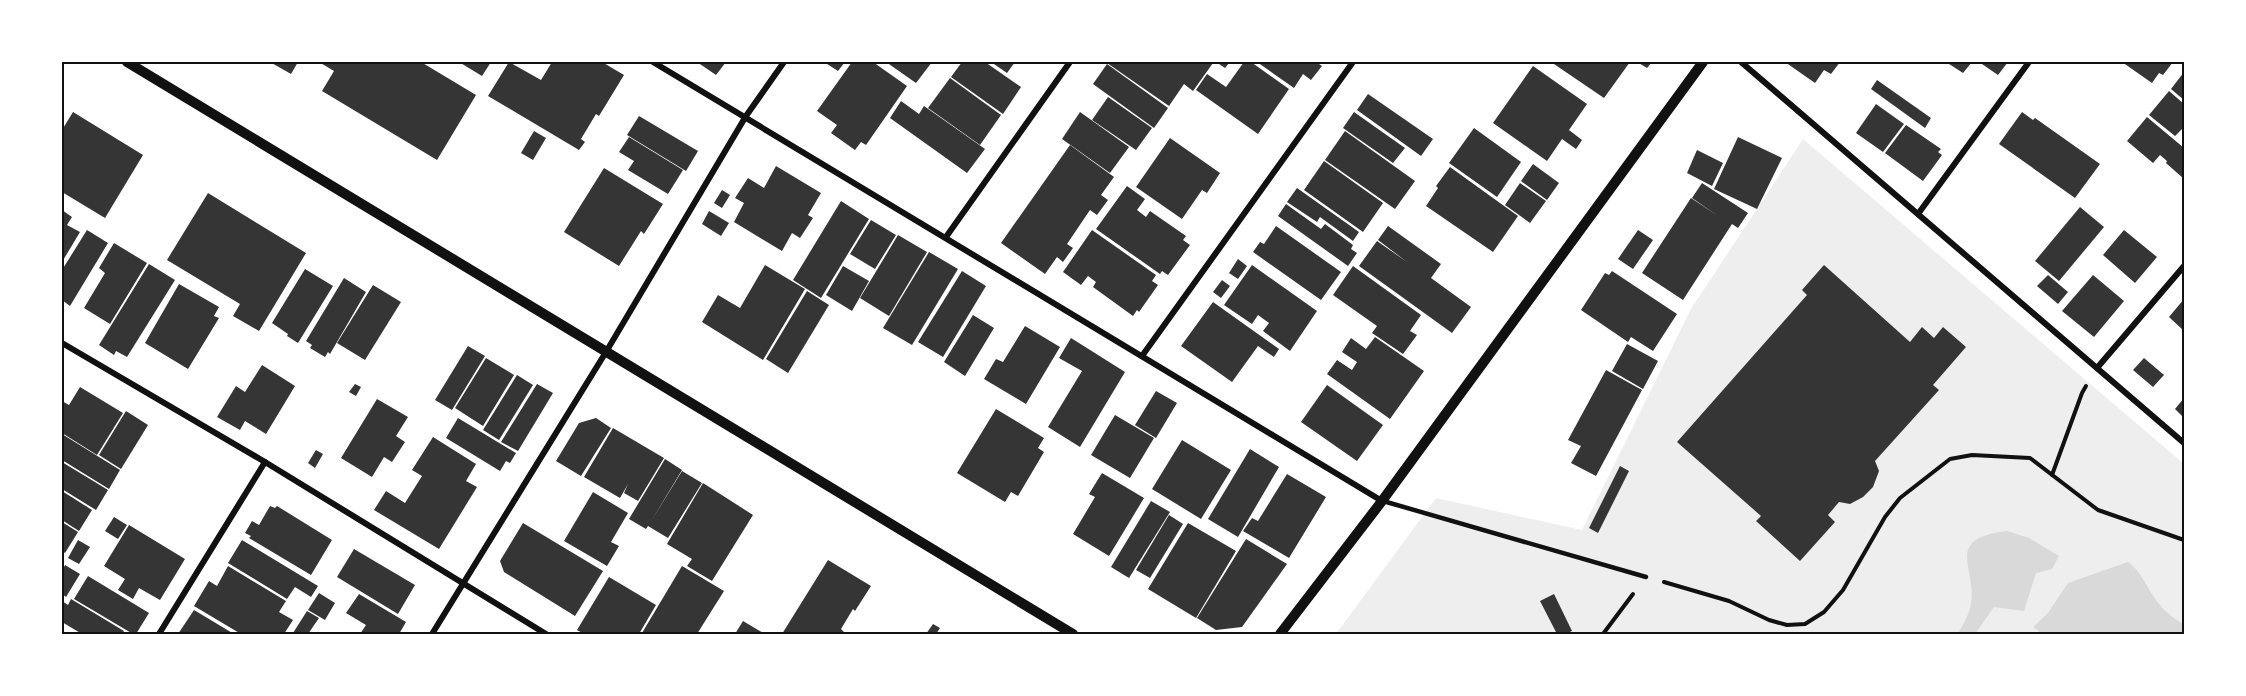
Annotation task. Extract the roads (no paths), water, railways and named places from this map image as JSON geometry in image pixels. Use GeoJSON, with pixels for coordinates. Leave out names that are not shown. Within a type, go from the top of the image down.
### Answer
{"type":"FeatureCollection","features":[{"type":"Feature","properties":{"kind":"street"},"geometry":{"type":"LineString","coordinates":[[127,62],[1073,634]]}},
{"type":"Feature","properties":{"kind":"street"},"geometry":{"type":"LineString","coordinates":[[653,62],[1382,501]]}},
{"type":"Feature","properties":{"kind":"street"},"geometry":{"type":"LineString","coordinates":[[432,634],[606,352],[746,116],[784,62]]}},
{"type":"Feature","properties":{"kind":"street"},"geometry":{"type":"LineString","coordinates":[[946,237],[1070,62]]}},
{"type":"Feature","properties":{"kind":"street"},"geometry":{"type":"LineString","coordinates":[[1142,356],[1353,62]]}},
{"type":"Feature","properties":{"kind":"street"},"geometry":{"type":"LineString","coordinates":[[1280,634],[1382,501],[1703,62]]}},
{"type":"Feature","properties":{"kind":"street"},"geometry":{"type":"LineString","coordinates":[[1741,62],[2184,443]]}},
{"type":"Feature","properties":{"kind":"street"},"geometry":{"type":"LineString","coordinates":[[1918,214],[2029,62]]}},
{"type":"Feature","properties":{"kind":"street"},"geometry":{"type":"LineString","coordinates":[[2097,368],[2184,266]]}},
{"type":"Feature","properties":{"kind":"street"},"geometry":{"type":"LineString","coordinates":[[62,345],[265,462],[546,634]]}},
{"type":"Feature","properties":{"kind":"street"},"geometry":{"type":"LineString","coordinates":[[159,634],[265,462]]}},
{"type":"Feature","properties":{"kind":"lane"},"geometry":{"type":"LineString","coordinates":[[1382,501],[1646,577]]}}]}
